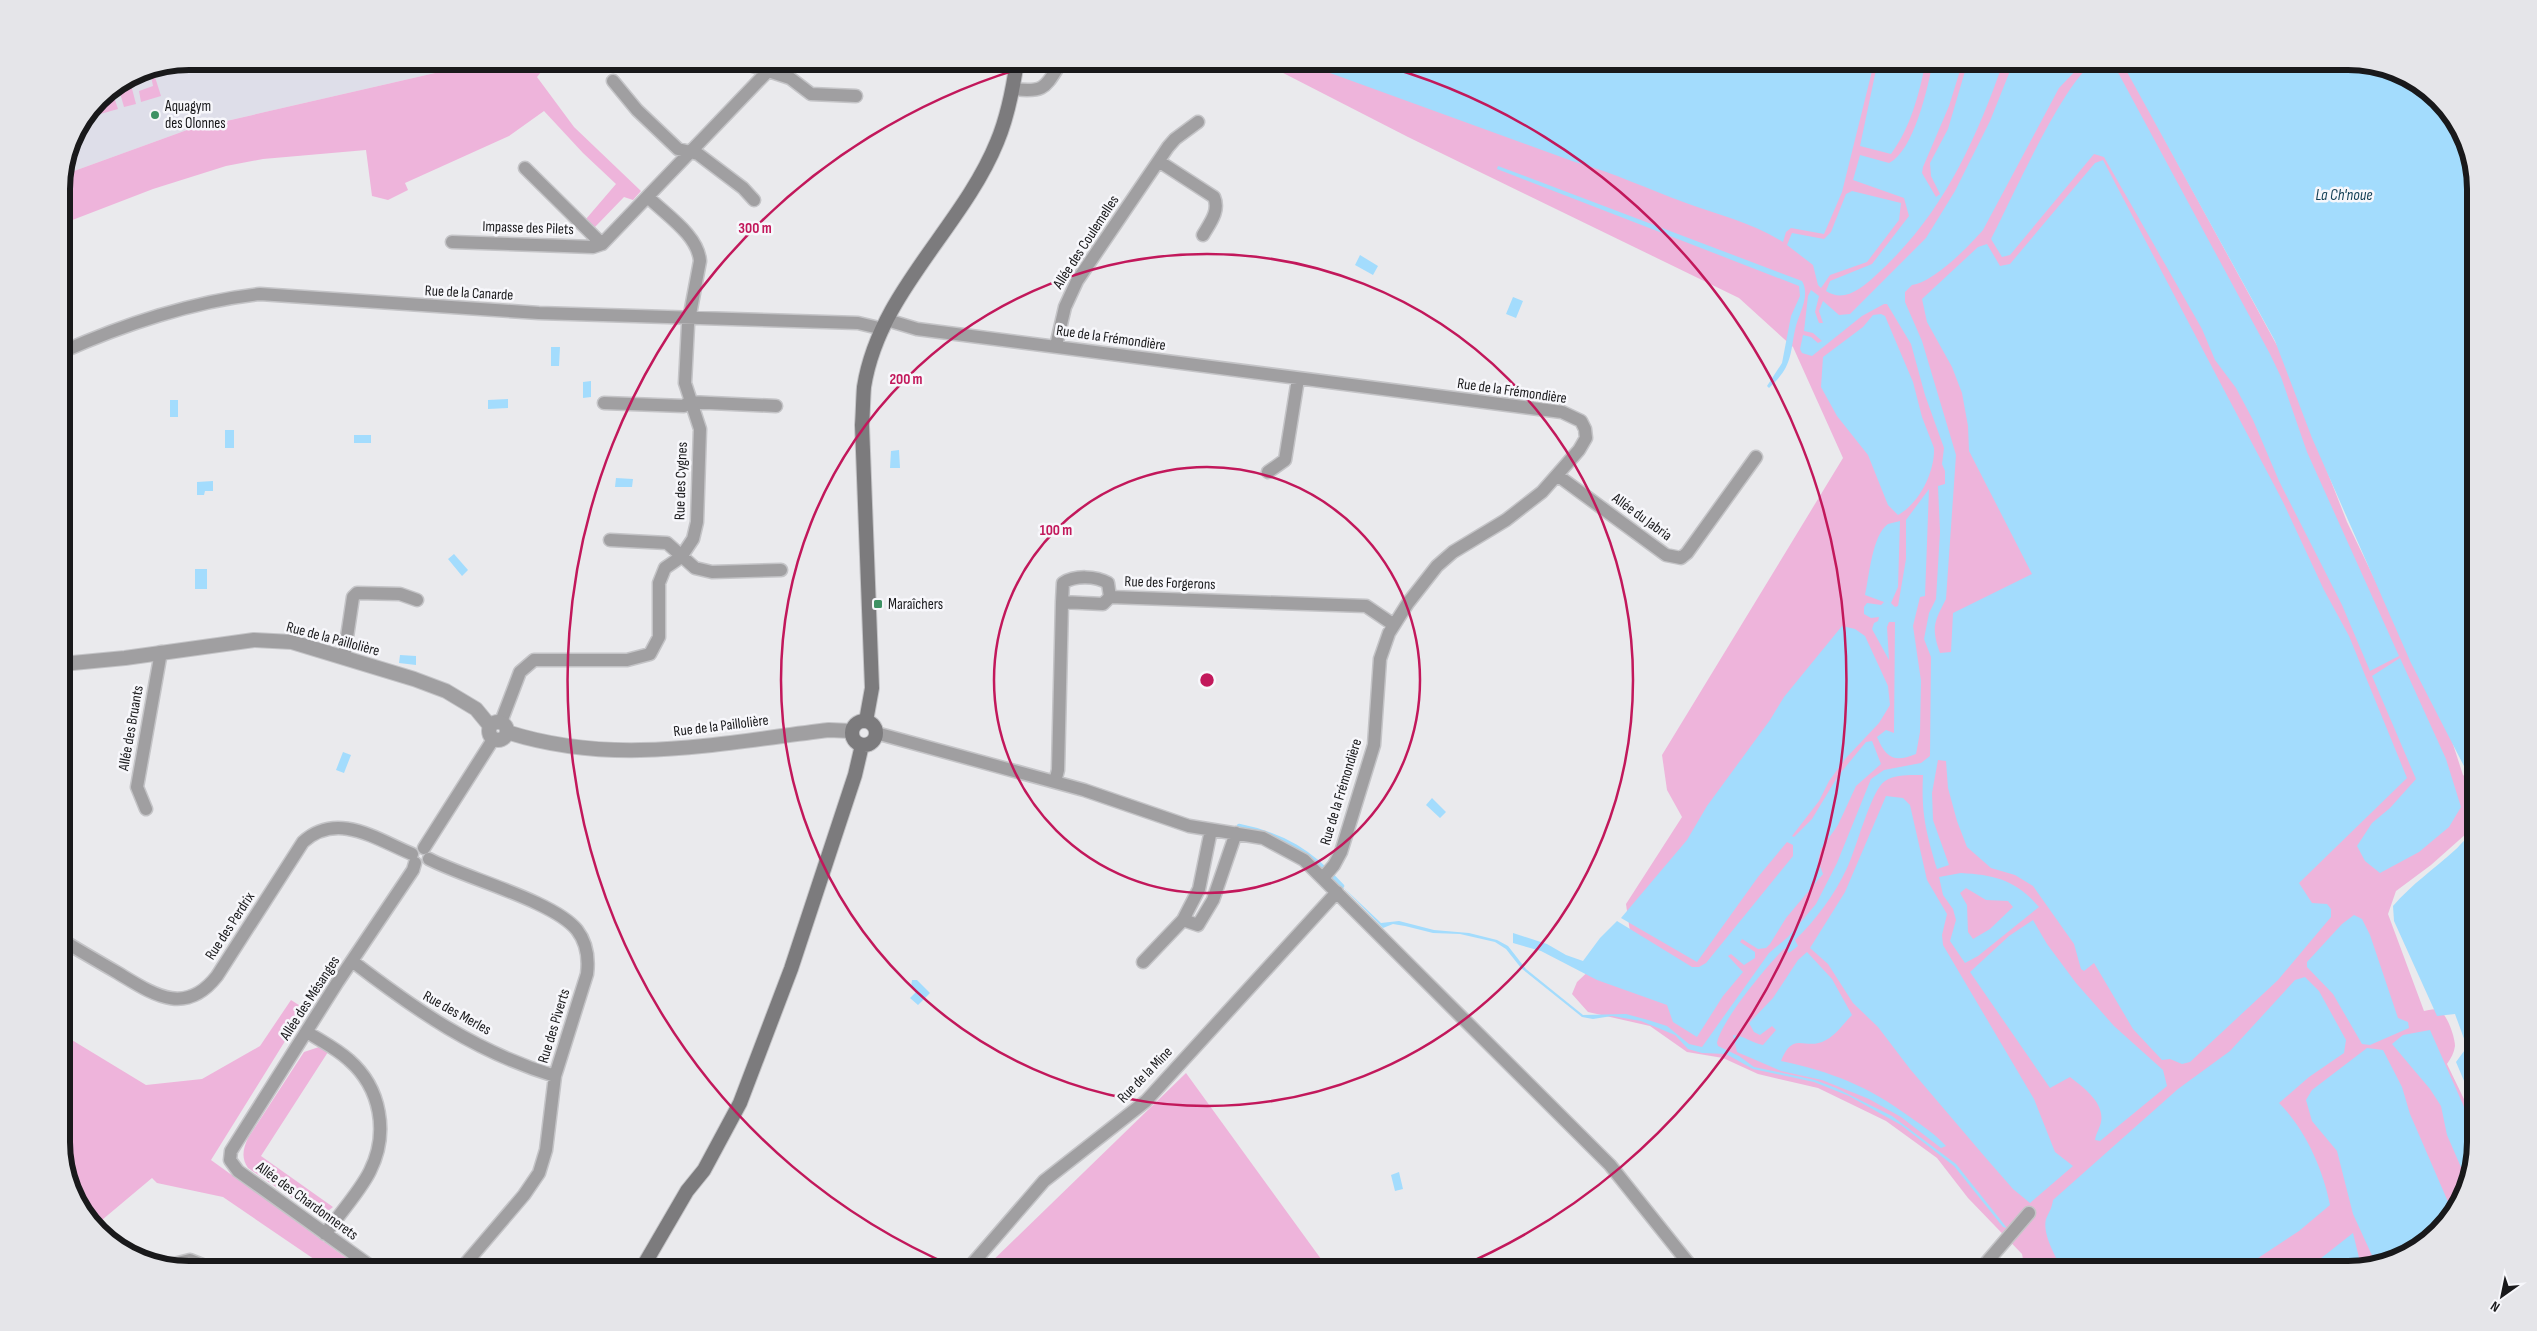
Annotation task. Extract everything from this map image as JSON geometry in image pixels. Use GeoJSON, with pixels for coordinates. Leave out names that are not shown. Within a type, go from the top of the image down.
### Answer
{"type":"FeatureCollection","features":[{"type":"Feature","properties":{"kind":"main road"},"geometry":{"type":"LineString","coordinates":[[866,721],[872,688],[863,400],[872,357],[885,324],[899,297],[979,178],[997,142],[1013,89],[1016,70]]}},
{"type":"Feature","properties":{"kind":"main road"},"geometry":{"type":"LineString","coordinates":[[866,721],[873,725],[876,733],[870,744],[862,745],[855,742],[851,731],[858,722],[866,721]]}},
{"type":"Feature","properties":{"kind":"main road"},"geometry":{"type":"LineString","coordinates":[[646,1261],[687,1191],[704,1170],[740,1104],[791,969],[851,787],[862,745]]}},
{"type":"Feature","properties":{"kind":"street"},"geometry":{"type":"LineString","coordinates":[[765,70],[790,78],[811,94],[856,96]]}},
{"type":"Feature","properties":{"kind":"street"},"geometry":{"type":"LineString","coordinates":[[1013,89],[1037,91],[1043,88],[1056,70]]}},
{"type":"Feature","properties":{"kind":"street"},"geometry":{"type":"LineString","coordinates":[[525,168],[602,244],[768,71]]}},
{"type":"Feature","properties":{"kind":"street"},"geometry":{"type":"LineString","coordinates":[[613,81],[637,110],[678,149],[698,154],[744,188],[754,200]]}},
{"type":"Feature","properties":{"kind":"street","name":"Allée des Coulemelles"},"geometry":{"type":"LineString","coordinates":[[1056,346],[1065,307],[1077,281],[1175,139],[1198,122]]}},
{"type":"Feature","properties":{"kind":"street"},"geometry":{"type":"LineString","coordinates":[[1160,162],[1214,197],[1217,204],[1216,212],[1204,235]]}},
{"type":"Feature","properties":{"kind":"street","name":"Rue des Cygnes"},"geometry":{"type":"LineString","coordinates":[[498,730],[520,672],[534,660],[627,660],[650,654],[659,637],[659,582],[665,568],[681,557],[693,539],[697,522],[700,429],[689,402],[685,383],[691,318],[700,261],[699,250],[691,238],[648,197]]}},
{"type":"Feature","properties":{"kind":"street","name":"Impasse des Pilets"},"geometry":{"type":"LineString","coordinates":[[452,242],[593,247],[602,244]]}},
{"type":"Feature","properties":{"kind":"street","name":"Rue de la Canarde"},"geometry":{"type":"LineString","coordinates":[[70,348],[87,340],[186,308],[225,298],[260,294],[539,313],[885,324]]}},
{"type":"Feature","properties":{"kind":"street","name":"Rue de la Frémondière"},"geometry":{"type":"LineString","coordinates":[[885,324],[1562,412],[1572,415],[1580,421],[1586,429],[1586,438],[1579,450],[1542,492],[1513,514],[1453,552],[1424,582],[1394,625],[1380,659],[1374,745],[1340,852],[1328,873]]}},
{"type":"Feature","properties":{"kind":"street"},"geometry":{"type":"LineString","coordinates":[[1268,472],[1285,460],[1298,379]]}},
{"type":"Feature","properties":{"kind":"street"},"geometry":{"type":"LineString","coordinates":[[604,403],[684,406],[689,402],[776,406]]}},
{"type":"Feature","properties":{"kind":"street","name":"Allée du Jabria"},"geometry":{"type":"LineString","coordinates":[[1557,475],[1666,555],[1681,558],[1687,553],[1756,457]]}},
{"type":"Feature","properties":{"kind":"street"},"geometry":{"type":"LineString","coordinates":[[610,540],[667,543],[695,568],[712,572],[781,570]]}},
{"type":"Feature","properties":{"kind":"street"},"geometry":{"type":"LineString","coordinates":[[1055,782],[1058,770],[1063,583],[1075,577],[1103,580],[1108,583],[1110,597]]}},
{"type":"Feature","properties":{"kind":"street"},"geometry":{"type":"LineString","coordinates":[[344,657],[353,597],[357,592],[400,594],[417,600]]}},
{"type":"Feature","properties":{"kind":"street","name":"Rue des Forgerons"},"geometry":{"type":"LineString","coordinates":[[1062,602],[1103,604],[1110,597],[1366,606],[1394,625]]}},
{"type":"Feature","properties":{"kind":"street","name":"Rue de la Paillolière"},"geometry":{"type":"LineString","coordinates":[[70,663],[274,640],[301,644],[446,691],[476,709],[498,730],[556,745],[614,752],[653,751],[829,730],[851,731]]}},
{"type":"Feature","properties":{"kind":"street","name":"Allée des Bruants"},"geometry":{"type":"LineString","coordinates":[[146,809],[137,787],[161,652]]}},
{"type":"Feature","properties":{"kind":"street"},"geometry":{"type":"LineString","coordinates":[[413,858],[425,864],[427,853],[498,730]]}},
{"type":"Feature","properties":{"kind":"street"},"geometry":{"type":"LineString","coordinates":[[876,733],[1084,790],[1162,818],[1211,830],[1263,838],[1286,848],[1328,873],[1337,892],[1610,1165],[1687,1261]]}},
{"type":"Feature","properties":{"kind":"street","name":"Rue des Perdrix"},"geometry":{"type":"LineString","coordinates":[[70,945],[148,991],[174,999],[188,998],[198,995],[217,976],[303,842],[312,833],[324,828],[346,827],[413,858]]}},
{"type":"Feature","properties":{"kind":"street"},"geometry":{"type":"LineString","coordinates":[[1143,962],[1183,920],[1199,889],[1211,830]]}},
{"type":"Feature","properties":{"kind":"street"},"geometry":{"type":"LineString","coordinates":[[1183,920],[1198,925],[1213,900],[1236,833]]}},
{"type":"Feature","properties":{"kind":"street","name":"Rue des Piverts"},"geometry":{"type":"LineString","coordinates":[[427,853],[556,913],[577,930],[582,939],[588,962],[587,974],[555,1076],[546,1150],[539,1173],[524,1195],[468,1261]]}},
{"type":"Feature","properties":{"kind":"street","name":"Allée des Mésanges"},"geometry":{"type":"LineString","coordinates":[[231,1150],[413,870],[413,858]]}},
{"type":"Feature","properties":{"kind":"street","name":"Rue de la Mine"},"geometry":{"type":"LineString","coordinates":[[975,1261],[1044,1181],[1120,1124],[1146,1101],[1337,892]]}},
{"type":"Feature","properties":{"kind":"street","name":"Rue des Merles"},"geometry":{"type":"LineString","coordinates":[[352,962],[430,1019],[495,1053],[555,1076]]}},
{"type":"Feature","properties":{"kind":"street"},"geometry":{"type":"LineString","coordinates":[[307,1032],[347,1058],[356,1067],[366,1079],[380,1112],[379,1148],[369,1173],[325,1234]]}},
{"type":"Feature","properties":{"kind":"street","name":"Allée des Chardonnerets"},"geometry":{"type":"LineString","coordinates":[[231,1150],[230,1160],[238,1171],[363,1261]]}},
{"type":"Feature","properties":{"kind":"street"},"geometry":{"type":"LineString","coordinates":[[1988,1261],[2029,1213]]}},
{"type":"Feature","properties":{"kind":"shaded area"},"geometry":{"type":"Polygon","coordinates":[[[189,70],[434,70],[435,73],[187,130],[71,172],[79,144],[90,123],[105,105],[123,90],[151,76],[166,72],[189,70]]]}},
{"type":"Feature","properties":{"kind":"shaded area"},"geometry":{"type":"Polygon","coordinates":[[[434,70],[543,70],[537,77],[574,127],[641,191],[633,200],[624,197],[595,227],[586,219],[616,184],[583,153],[544,111],[509,136],[405,183],[408,190],[388,200],[372,196],[366,150],[263,159],[226,166],[153,189],[70,221],[71,172],[187,130],[435,73],[434,70]]]}},
{"type":"Feature","properties":{"kind":"shaded area"},"geometry":{"type":"Polygon","coordinates":[[[1278,70],[2127,70],[2280,351],[2347,522],[2450,735],[2463,775],[2467,778],[2467,833],[2431,865],[2396,891],[2388,914],[2424,1011],[2439,1010],[2445,1016],[2450,1026],[2455,1046],[2447,1064],[2467,1105],[2466,1157],[2461,1180],[2447,1208],[2426,1231],[2401,1249],[2379,1257],[2363,1260],[2023,1261],[2022,1254],[1968,1198],[1937,1158],[1886,1121],[1818,1088],[1758,1074],[1723,1058],[1687,1052],[1650,1026],[1588,1012],[1572,994],[1577,982],[1630,932],[1626,904],[1682,817],[1667,790],[1662,755],[1843,458],[1793,347],[1739,298],[1408,137],[1278,70]]]}},
{"type":"Feature","properties":{"kind":"shaded area"},"geometry":{"type":"Polygon","coordinates":[[[151,76],[155,77],[161,96],[141,102],[139,91],[153,86],[151,76]]]}},
{"type":"Feature","properties":{"kind":"shaded area"},"geometry":{"type":"Polygon","coordinates":[[[131,85],[136,104],[124,107],[120,93],[131,85]]]}},
{"type":"Feature","properties":{"kind":"shaded area"},"geometry":{"type":"Polygon","coordinates":[[[114,97],[118,109],[97,115],[114,97]]]}},
{"type":"Feature","properties":{"kind":"shaded area"},"geometry":{"type":"Polygon","coordinates":[[[291,1000],[305,1009],[211,1160],[351,1261],[317,1261],[223,1197],[157,1183],[152,1178],[101,1221],[82,1195],[72,1165],[70,1150],[70,1039],[146,1085],[202,1079],[260,1046],[291,1000]]]}},
{"type":"Feature","properties":{"kind":"shaded area"},"geometry":{"type":"Polygon","coordinates":[[[319,1047],[328,1052],[261,1156],[333,1207],[317,1215],[248,1168],[244,1161],[244,1153],[248,1138],[304,1052],[319,1047]]]}},
{"type":"Feature","properties":{"kind":"shaded area"},"geometry":{"type":"Polygon","coordinates":[[[1186,1073],[1322,1261],[992,1261],[1186,1073]]]}},
{"type":"Feature","properties":{"kind":"water"},"geometry":{"type":"Polygon","coordinates":[[[1322,70],[1872,71],[1842,192],[1824,234],[1791,228],[1786,232],[1783,242],[1772,235],[1736,220],[1322,70]]]}},
{"type":"Feature","properties":{"kind":"water"},"geometry":{"type":"Polygon","coordinates":[[[1876,70],[1924,70],[1909,121],[1891,154],[1860,146],[1876,70]]]}},
{"type":"Feature","properties":{"kind":"water"},"geometry":{"type":"Polygon","coordinates":[[[1931,70],[1960,70],[1949,106],[1923,167],[1922,173],[1936,197],[1940,194],[1931,176],[1930,163],[1948,129],[1965,70],[2000,70],[1967,151],[1937,204],[1919,229],[1875,276],[1859,289],[1846,295],[1833,294],[1826,291],[1830,281],[1872,264],[1909,216],[1904,198],[1853,180],[1860,155],[1889,163],[1906,146],[1913,132],[1931,70]]]}},
{"type":"Feature","properties":{"kind":"water"},"geometry":{"type":"Polygon","coordinates":[[[2010,70],[2076,70],[2059,88],[1983,230],[1940,271],[1930,278],[1912,285],[1905,292],[1905,302],[1922,341],[1956,455],[1946,599],[1935,625],[1935,637],[1940,653],[1951,652],[1953,613],[2032,574],[1969,451],[1968,426],[1962,393],[1952,367],[1927,322],[1922,299],[1978,247],[1987,244],[2000,266],[2010,264],[2095,163],[2103,160],[2283,502],[2324,590],[2349,636],[2407,778],[2299,883],[2312,903],[2327,904],[2331,909],[2331,917],[2278,980],[2190,1062],[2182,1064],[2170,1059],[2162,1060],[2133,1029],[2094,963],[2084,971],[2081,969],[2074,944],[2033,886],[2015,875],[1991,868],[1967,847],[1957,821],[1948,788],[1946,761],[1938,760],[1932,793],[1933,820],[1949,865],[1937,869],[1927,833],[1924,812],[1923,775],[1903,775],[1885,781],[1874,796],[1851,859],[1831,897],[1818,915],[1795,940],[1798,946],[1789,953],[1785,948],[1746,993],[1720,1033],[1717,1043],[1718,1046],[1739,1056],[1754,1067],[1815,1080],[1836,1088],[1892,1116],[1956,1164],[2007,1228],[2003,1227],[1954,1166],[1901,1125],[1849,1096],[1814,1082],[1753,1069],[1726,1054],[1702,1053],[1688,1049],[1675,1035],[1641,1021],[1612,1016],[1593,1019],[1582,1017],[1521,968],[1506,949],[1495,942],[1460,934],[1433,933],[1393,924],[1383,928],[1342,886],[1381,923],[1399,921],[1434,930],[1469,933],[1497,940],[1508,946],[1526,969],[1583,1015],[1626,1014],[1667,1026],[1689,1044],[1702,1047],[1769,953],[1788,937],[1816,904],[1837,863],[1871,779],[1884,770],[1921,763],[1930,756],[1931,657],[1924,639],[1929,613],[1936,599],[1940,532],[1938,486],[1945,484],[1945,471],[1942,464],[1944,448],[1925,395],[1911,344],[1887,304],[1884,304],[1862,316],[1812,356],[1802,353],[1800,349],[1803,335],[1811,337],[1818,343],[1822,341],[1813,333],[1804,331],[1808,296],[1811,290],[1819,296],[1815,312],[1819,323],[1823,323],[1819,311],[1823,301],[1839,315],[1850,314],[1926,238],[1955,191],[1990,121],[2010,70]]]}},
{"type":"Feature","properties":{"kind":"water"},"geometry":{"type":"Polygon","coordinates":[[[2117,70],[2281,377],[2307,452],[2399,656],[2370,671],[2342,605],[2279,481],[2253,420],[2236,388],[2215,360],[2202,329],[2104,157],[2094,154],[2010,255],[2002,257],[1991,239],[2055,114],[2084,71],[2117,70]]]}},
{"type":"Feature","properties":{"kind":"water","name":"La Ch'noue"},"geometry":{"type":"Polygon","coordinates":[[[2126,70],[2348,70],[2379,74],[2401,82],[2414,90],[2437,111],[2455,136],[2465,166],[2467,181],[2467,772],[2411,663],[2312,438],[2275,341],[2126,70]]]}},
{"type":"Feature","properties":{"kind":"water"},"geometry":{"type":"Polygon","coordinates":[[[1498,166],[1802,281],[1805,299],[1797,324],[1790,358],[1776,381],[1769,388],[1767,386],[1782,363],[1791,316],[1800,296],[1799,286],[1497,169],[1498,166]]]}},
{"type":"Feature","properties":{"kind":"water"},"geometry":{"type":"Polygon","coordinates":[[[1852,191],[1901,203],[1899,220],[1867,262],[1830,275],[1821,288],[1818,285],[1813,265],[1787,245],[1792,233],[1824,239],[1831,232],[1846,194],[1852,191]]]}},
{"type":"Feature","properties":{"kind":"water"},"geometry":{"type":"Polygon","coordinates":[[[1360,255],[1378,266],[1373,275],[1355,265],[1360,255]]]}},
{"type":"Feature","properties":{"kind":"water"},"geometry":{"type":"Polygon","coordinates":[[[1513,297],[1523,301],[1516,318],[1506,314],[1513,297]]]}},
{"type":"Feature","properties":{"kind":"water"},"geometry":{"type":"Polygon","coordinates":[[[1881,314],[1885,316],[1913,382],[1922,417],[1934,448],[1932,466],[1925,486],[1913,503],[1898,515],[1888,505],[1868,455],[1837,416],[1821,387],[1823,357],[1863,327],[1873,315],[1881,314]]]}},
{"type":"Feature","properties":{"kind":"water"},"geometry":{"type":"Polygon","coordinates":[[[551,347],[560,347],[559,366],[551,366],[551,347]]]}},
{"type":"Feature","properties":{"kind":"water"},"geometry":{"type":"Polygon","coordinates":[[[591,381],[591,397],[583,398],[583,382],[591,381]]]}},
{"type":"Feature","properties":{"kind":"water"},"geometry":{"type":"Polygon","coordinates":[[[508,399],[508,408],[488,409],[488,400],[508,399]]]}},
{"type":"Feature","properties":{"kind":"water"},"geometry":{"type":"Polygon","coordinates":[[[170,400],[178,400],[178,417],[170,417],[170,400]]]}},
{"type":"Feature","properties":{"kind":"water"},"geometry":{"type":"Polygon","coordinates":[[[225,430],[234,430],[234,448],[225,448],[225,430]]]}},
{"type":"Feature","properties":{"kind":"water"},"geometry":{"type":"Polygon","coordinates":[[[354,435],[371,435],[371,443],[354,443],[354,435]]]}},
{"type":"Feature","properties":{"kind":"water"},"geometry":{"type":"Polygon","coordinates":[[[899,450],[900,468],[890,468],[891,451],[899,450]]]}},
{"type":"Feature","properties":{"kind":"water"},"geometry":{"type":"Polygon","coordinates":[[[616,478],[633,479],[632,487],[615,487],[616,478]]]}},
{"type":"Feature","properties":{"kind":"water"},"geometry":{"type":"Polygon","coordinates":[[[213,481],[213,491],[205,491],[204,495],[197,495],[197,482],[213,481]]]}},
{"type":"Feature","properties":{"kind":"water"},"geometry":{"type":"Polygon","coordinates":[[[1929,489],[1925,596],[1920,597],[1913,626],[1921,681],[1920,732],[1916,754],[1896,758],[1887,754],[1877,737],[1886,730],[1894,733],[1895,622],[1889,622],[1887,627],[1889,660],[1872,629],[1879,617],[1871,618],[1864,614],[1864,607],[1867,603],[1881,605],[1884,602],[1865,595],[1878,537],[1888,524],[1900,521],[1898,587],[1891,603],[1895,607],[1898,606],[1906,559],[1906,520],[1929,489]]]}},
{"type":"Feature","properties":{"kind":"water"},"geometry":{"type":"Polygon","coordinates":[[[454,554],[468,570],[462,576],[448,559],[454,554]]]}},
{"type":"Feature","properties":{"kind":"water"},"geometry":{"type":"Polygon","coordinates":[[[195,569],[207,569],[207,589],[195,589],[195,569]]]}},
{"type":"Feature","properties":{"kind":"water"},"geometry":{"type":"Polygon","coordinates":[[[1842,626],[1855,629],[1865,636],[1888,686],[1890,705],[1879,723],[1846,758],[1829,781],[1819,801],[1792,836],[1794,837],[1812,819],[1838,776],[1866,742],[1872,741],[1881,764],[1856,786],[1838,825],[1821,849],[1818,861],[1823,874],[1786,918],[1770,944],[1766,948],[1758,949],[1742,939],[1740,942],[1755,952],[1755,958],[1744,965],[1731,954],[1728,956],[1743,972],[1723,996],[1697,1037],[1673,1022],[1667,1005],[1597,980],[1541,951],[1513,943],[1513,933],[1547,944],[1566,955],[1583,961],[1600,938],[1617,921],[1692,967],[1699,967],[1706,963],[1793,856],[1793,845],[1787,842],[1758,877],[1697,962],[1621,918],[1687,840],[1707,806],[1770,720],[1784,697],[1842,626]]]}},
{"type":"Feature","properties":{"kind":"water"},"geometry":{"type":"Polygon","coordinates":[[[400,655],[416,656],[416,665],[399,663],[400,655]]]}},
{"type":"Feature","properties":{"kind":"water"},"geometry":{"type":"Polygon","coordinates":[[[2400,658],[2446,759],[2461,807],[2449,827],[2419,852],[2380,873],[2365,861],[2357,846],[2372,823],[2390,808],[2416,779],[2372,676],[2400,658]]]}},
{"type":"Feature","properties":{"kind":"water"},"geometry":{"type":"Polygon","coordinates":[[[343,752],[351,755],[344,773],[336,770],[343,752]]]}},
{"type":"Feature","properties":{"kind":"water"},"geometry":{"type":"Polygon","coordinates":[[[1886,796],[1903,798],[1910,805],[1927,880],[1947,914],[1942,935],[1943,945],[2034,1099],[2055,1152],[2073,1166],[2030,1203],[2013,1189],[1985,1157],[1910,1069],[1878,1027],[1853,1003],[1828,964],[1810,948],[1845,892],[1886,796]]]}},
{"type":"Feature","properties":{"kind":"water"},"geometry":{"type":"Polygon","coordinates":[[[1432,798],[1446,812],[1440,818],[1426,805],[1432,798]]]}},
{"type":"Feature","properties":{"kind":"water"},"geometry":{"type":"Polygon","coordinates":[[[2467,838],[2467,1047],[2455,1014],[2437,1016],[2394,921],[2393,906],[2467,838]]]}},
{"type":"Feature","properties":{"kind":"water"},"geometry":{"type":"Polygon","coordinates":[[[1961,873],[1995,878],[2013,885],[2039,907],[1978,956],[1965,963],[1950,941],[1956,920],[1953,909],[1943,895],[1939,877],[1961,873]],[[1966,888],[1960,893],[1967,905],[1968,932],[1973,939],[1990,929],[2013,907],[2008,901],[1986,900],[1966,888]]]}},
{"type":"Feature","properties":{"kind":"water"},"geometry":{"type":"Polygon","coordinates":[[[2354,915],[2362,919],[2370,935],[2398,1018],[2408,1022],[2409,1028],[2370,1045],[2362,1044],[2333,994],[2307,967],[2307,962],[2342,924],[2354,915]]]}},
{"type":"Feature","properties":{"kind":"water"},"geometry":{"type":"Polygon","coordinates":[[[2033,920],[2047,944],[2076,983],[2114,1026],[2163,1070],[2167,1086],[2100,1141],[2095,1140],[2100,1124],[2100,1108],[2092,1096],[2070,1077],[2050,1088],[1970,972],[2009,936],[2033,920]]]}},
{"type":"Feature","properties":{"kind":"water"},"geometry":{"type":"Polygon","coordinates":[[[1807,952],[1832,979],[1852,1015],[1837,1032],[1826,1040],[1812,1044],[1795,1043],[1786,1051],[1781,1061],[1833,1075],[1864,1089],[1915,1120],[1946,1146],[1941,1148],[1901,1117],[1869,1099],[1822,1080],[1781,1071],[1737,1052],[1733,1035],[1763,1045],[1776,1030],[1772,1026],[1760,1035],[1754,1032],[1749,1023],[1773,998],[1798,960],[1807,952]]]}},
{"type":"Feature","properties":{"kind":"water"},"geometry":{"type":"Polygon","coordinates":[[[2305,977],[2319,991],[2346,1040],[2344,1053],[2309,1077],[2279,1103],[2297,1125],[2312,1150],[2323,1178],[2330,1205],[2299,1231],[2254,1261],[2058,1261],[2050,1245],[2045,1225],[2053,1200],[2178,1089],[2230,1051],[2295,980],[2305,977]]]}},
{"type":"Feature","properties":{"kind":"water"},"geometry":{"type":"Polygon","coordinates":[[[912,980],[917,980],[930,993],[918,1005],[910,998],[916,992],[911,987],[912,980]]]}},
{"type":"Feature","properties":{"kind":"water"},"geometry":{"type":"Polygon","coordinates":[[[2430,1030],[2467,1114],[2467,1142],[2463,1172],[2447,1135],[2441,1106],[2430,1089],[2392,1044],[2403,1035],[2430,1030]]]}},
{"type":"Feature","properties":{"kind":"water"},"geometry":{"type":"Polygon","coordinates":[[[2467,1047],[2467,1088],[2456,1062],[2467,1047]]]}},
{"type":"Feature","properties":{"kind":"water"},"geometry":{"type":"Polygon","coordinates":[[[2367,1048],[2383,1050],[2402,1087],[2410,1114],[2449,1204],[2437,1220],[2414,1241],[2401,1249],[2373,1258],[2353,1214],[2337,1151],[2312,1121],[2306,1100],[2312,1090],[2367,1048]]]}},
{"type":"Feature","properties":{"kind":"water"},"geometry":{"type":"Polygon","coordinates":[[[1399,1172],[1403,1189],[1395,1191],[1391,1175],[1399,1172]]]}},
{"type":"Feature","properties":{"kind":"water"},"geometry":{"type":"Polygon","coordinates":[[[2353,1233],[2360,1260],[2317,1261],[2353,1233]]]}},
{"type":"Feature","properties":{"kind":"waterway"},"geometry":{"type":"LineString","coordinates":[[1239,826],[1270,834],[1296,847],[1308,854],[1342,886]]}},
{"type":"Feature","properties":{"kind":"place","name":"Aquagym des Olonnes"},"geometry":{"type":"Point","coordinates":[155,115]}},
{"type":"Feature","properties":{"kind":"place","name":"Maraîchers"},"geometry":{"type":"Point","coordinates":[878,604]}}]}
